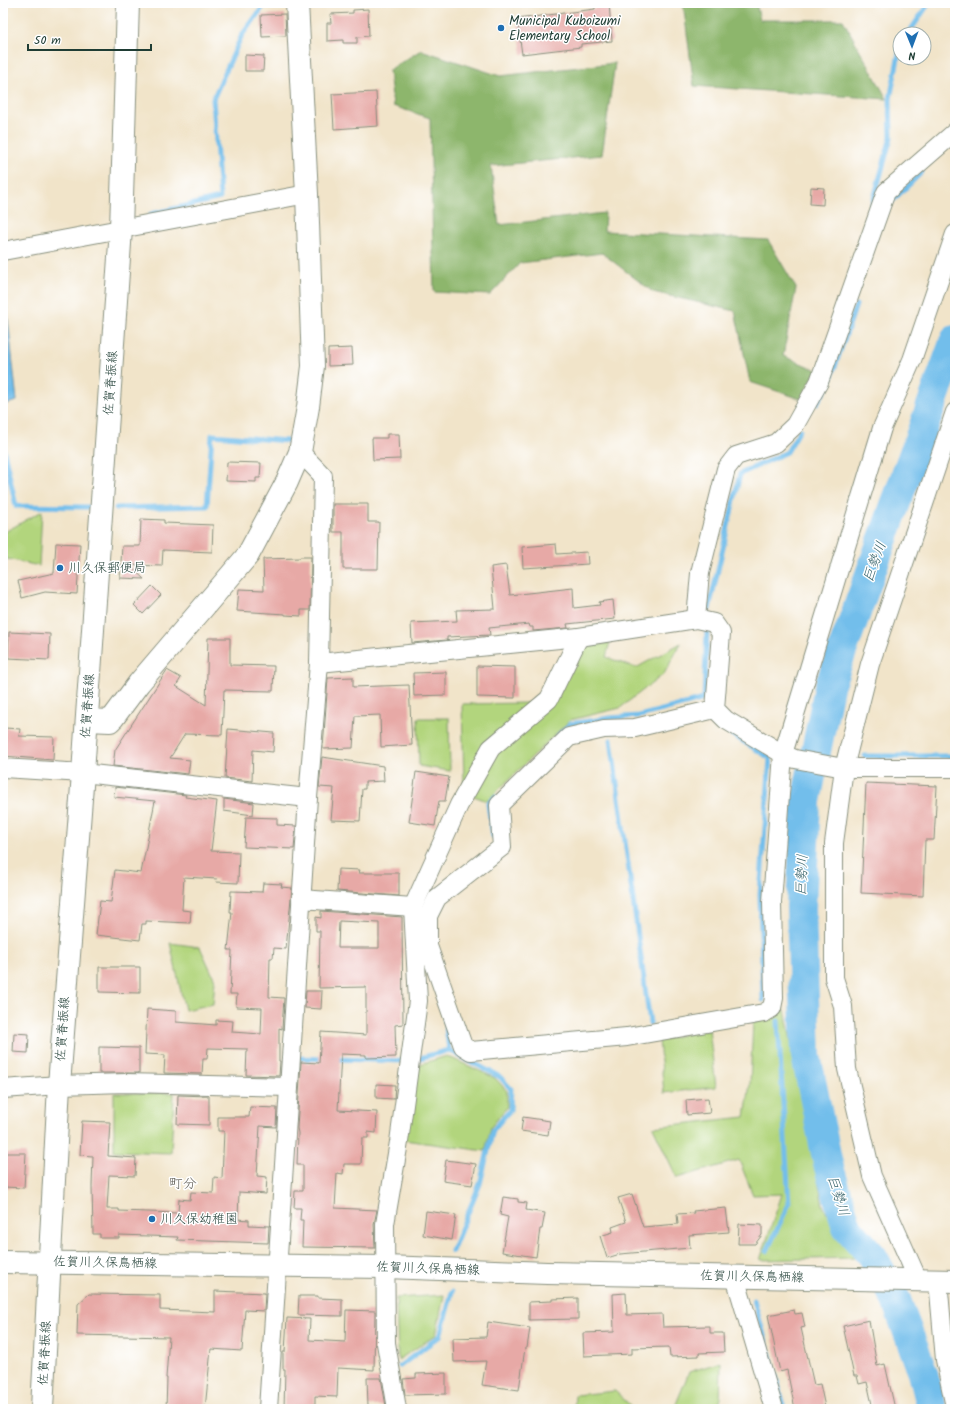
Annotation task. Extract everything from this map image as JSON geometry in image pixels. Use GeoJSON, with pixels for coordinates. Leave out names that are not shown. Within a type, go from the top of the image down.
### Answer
{"type":"FeatureCollection","features":[{"type":"Feature","properties":{"kind":"main road","name":"佐賀脊振線"},"geometry":{"type":"LineString","coordinates":[[42,1409],[59,1085],[84,773],[121,229],[128,3]]}},
{"type":"Feature","properties":{"kind":"main road"},"geometry":{"type":"LineString","coordinates":[[87,720],[110,721],[113,718],[139,683],[248,554],[287,482],[300,452],[308,408],[313,366],[307,194],[297,3]]}},
{"type":"Feature","properties":{"kind":"main road","name":"佐賀川久保鳥栖線"},"geometry":{"type":"LineString","coordinates":[[3,1262],[385,1268],[547,1273],[937,1280]]}},
{"type":"Feature","properties":{"kind":"street"},"geometry":{"type":"LineString","coordinates":[[696,619],[700,573],[726,468],[736,456],[776,443],[795,425],[818,382],[886,192],[955,132]]}},
{"type":"Feature","properties":{"kind":"street"},"geometry":{"type":"LineString","coordinates":[[3,251],[307,194]]}},
{"type":"Feature","properties":{"kind":"street"},"geometry":{"type":"LineString","coordinates":[[715,709],[635,728],[604,729],[569,737],[499,805],[502,848],[436,898],[428,916],[428,946],[463,1046],[471,1051],[627,1038],[764,1014],[772,1008],[774,998],[772,902],[789,756],[882,428],[912,360],[955,234]]}},
{"type":"Feature","properties":{"kind":"street"},"geometry":{"type":"LineString","coordinates":[[955,412],[870,664],[844,768],[834,843],[834,978],[843,1006],[847,1069],[872,1176],[937,1280],[945,1360],[955,1407]]}},
{"type":"Feature","properties":{"kind":"street"},"geometry":{"type":"LineString","coordinates":[[268,1409],[301,899],[319,663],[323,476],[300,452]]}},
{"type":"Feature","properties":{"kind":"street"},"geometry":{"type":"LineString","coordinates":[[319,663],[579,637],[696,619],[714,623],[721,633],[715,709],[726,720],[789,756],[844,768],[955,768]]}},
{"type":"Feature","properties":{"kind":"street"},"geometry":{"type":"LineString","coordinates":[[397,1409],[386,1343],[385,1224],[399,1142],[418,1001],[413,907],[459,805],[491,748],[549,698],[579,637]]}},
{"type":"Feature","properties":{"kind":"street"},"geometry":{"type":"LineString","coordinates":[[3,768],[84,773],[308,798]]}},
{"type":"Feature","properties":{"kind":"street"},"geometry":{"type":"LineString","coordinates":[[301,899],[413,907]]}},
{"type":"Feature","properties":{"kind":"street"},"geometry":{"type":"LineString","coordinates":[[3,1089],[59,1085],[126,1083],[289,1087]]}},
{"type":"Feature","properties":{"kind":"street"},"geometry":{"type":"LineString","coordinates":[[735,1277],[774,1409]]}},
{"type":"Feature","properties":{"kind":"green space"},"geometry":{"type":"Polygon","coordinates":[[[683,3],[756,3],[760,20],[843,20],[887,99],[694,86],[683,3]]]}},
{"type":"Feature","properties":{"kind":"green space"},"geometry":{"type":"Polygon","coordinates":[[[421,50],[500,76],[615,63],[602,155],[491,166],[499,225],[605,213],[604,231],[768,240],[796,288],[783,356],[817,370],[801,399],[750,382],[735,311],[653,292],[602,253],[520,263],[490,295],[434,292],[430,118],[393,106],[389,70],[421,50]]]}},
{"type":"Feature","properties":{"kind":"green space"},"geometry":{"type":"Polygon","coordinates":[[[42,511],[39,566],[3,558],[3,533],[42,511]]]}},
{"type":"Feature","properties":{"kind":"green space"},"geometry":{"type":"Polygon","coordinates":[[[610,642],[606,657],[636,668],[681,643],[664,674],[620,708],[570,720],[487,801],[471,795],[492,751],[555,701],[584,648],[610,642]]]}},
{"type":"Feature","properties":{"kind":"green space"},"geometry":{"type":"Polygon","coordinates":[[[531,703],[464,784],[462,704],[531,703]]]}},
{"type":"Feature","properties":{"kind":"green space"},"geometry":{"type":"Polygon","coordinates":[[[418,718],[449,718],[450,771],[419,766],[418,718]]]}},
{"type":"Feature","properties":{"kind":"green space"},"geometry":{"type":"Polygon","coordinates":[[[170,943],[200,947],[215,980],[213,1004],[185,1010],[170,943]]]}},
{"type":"Feature","properties":{"kind":"green space"},"geometry":{"type":"Polygon","coordinates":[[[785,1010],[823,1206],[855,1258],[760,1260],[782,1194],[753,1195],[739,1160],[677,1178],[653,1127],[745,1117],[750,1084],[753,1022],[785,1010]]]}},
{"type":"Feature","properties":{"kind":"green space"},"geometry":{"type":"Polygon","coordinates":[[[709,1029],[716,1087],[664,1093],[659,1040],[709,1029]]]}},
{"type":"Feature","properties":{"kind":"green space"},"geometry":{"type":"Polygon","coordinates":[[[447,1056],[495,1078],[507,1091],[507,1107],[491,1127],[485,1151],[404,1140],[414,1066],[447,1056]]]}},
{"type":"Feature","properties":{"kind":"green space"},"geometry":{"type":"Polygon","coordinates":[[[114,1093],[174,1093],[171,1153],[114,1151],[114,1093]]]}},
{"type":"Feature","properties":{"kind":"green space"},"geometry":{"type":"Polygon","coordinates":[[[444,1295],[436,1335],[398,1360],[396,1298],[444,1295]]]}},
{"type":"Feature","properties":{"kind":"green space"},"geometry":{"type":"Polygon","coordinates":[[[721,1362],[720,1409],[674,1409],[689,1372],[721,1362]]]}},
{"type":"Feature","properties":{"kind":"green space"},"geometry":{"type":"Polygon","coordinates":[[[615,1391],[634,1409],[574,1409],[575,1395],[615,1391]]]}},
{"type":"Feature","properties":{"kind":"water"},"geometry":{"type":"Polygon","coordinates":[[[3,273],[17,401],[3,405],[3,391],[6,390],[3,374],[3,273]]]}},
{"type":"Feature","properties":{"kind":"building"},"geometry":{"type":"Polygon","coordinates":[[[595,3],[609,3],[612,41],[581,44],[581,47],[522,54],[517,19],[595,9],[595,3]]]}},
{"type":"Feature","properties":{"kind":"building"},"geometry":{"type":"Polygon","coordinates":[[[368,9],[369,36],[357,37],[357,43],[343,43],[343,40],[327,41],[327,23],[331,23],[330,14],[353,13],[353,10],[368,9]]]}},
{"type":"Feature","properties":{"kind":"building"},"geometry":{"type":"Polygon","coordinates":[[[285,14],[286,36],[262,37],[261,15],[285,14]]]}},
{"type":"Feature","properties":{"kind":"building"},"geometry":{"type":"Polygon","coordinates":[[[245,55],[264,56],[263,71],[245,71],[245,55]]]}},
{"type":"Feature","properties":{"kind":"building"},"geometry":{"type":"Polygon","coordinates":[[[376,92],[378,126],[334,129],[332,94],[376,92]]]}},
{"type":"Feature","properties":{"kind":"building"},"geometry":{"type":"Polygon","coordinates":[[[811,187],[824,188],[823,205],[810,204],[811,187]]]}},
{"type":"Feature","properties":{"kind":"building"},"geometry":{"type":"Polygon","coordinates":[[[352,348],[353,365],[328,366],[328,349],[352,348]]]}},
{"type":"Feature","properties":{"kind":"building"},"geometry":{"type":"Polygon","coordinates":[[[387,434],[399,434],[400,459],[373,460],[372,438],[387,438],[387,434]]]}},
{"type":"Feature","properties":{"kind":"building"},"geometry":{"type":"Polygon","coordinates":[[[227,462],[261,463],[260,478],[256,478],[256,482],[226,481],[227,462]]]}},
{"type":"Feature","properties":{"kind":"building"},"geometry":{"type":"Polygon","coordinates":[[[333,504],[368,504],[368,522],[379,522],[378,569],[343,569],[343,532],[333,532],[333,504]]]}},
{"type":"Feature","properties":{"kind":"building"},"geometry":{"type":"Polygon","coordinates":[[[141,519],[164,520],[164,523],[213,525],[212,552],[163,550],[162,566],[129,565],[144,579],[120,578],[122,546],[140,546],[141,519]]]}},
{"type":"Feature","properties":{"kind":"building"},"geometry":{"type":"Polygon","coordinates":[[[56,543],[80,544],[77,594],[45,592],[22,598],[18,581],[54,573],[56,543]]]}},
{"type":"Feature","properties":{"kind":"building"},"geometry":{"type":"Polygon","coordinates":[[[556,544],[557,554],[587,552],[588,564],[523,568],[522,547],[556,544]]]}},
{"type":"Feature","properties":{"kind":"building"},"geometry":{"type":"Polygon","coordinates":[[[311,557],[310,610],[301,610],[301,616],[237,611],[239,589],[264,590],[263,559],[311,557]]]}},
{"type":"Feature","properties":{"kind":"building"},"geometry":{"type":"Polygon","coordinates":[[[506,565],[510,595],[573,588],[574,608],[600,605],[599,602],[613,600],[615,619],[567,624],[568,628],[533,631],[533,627],[530,627],[529,624],[489,628],[490,635],[447,637],[447,640],[412,643],[411,623],[457,621],[456,610],[495,609],[491,567],[506,565]]]}},
{"type":"Feature","properties":{"kind":"building"},"geometry":{"type":"Polygon","coordinates":[[[152,586],[161,595],[143,614],[134,605],[152,586]]]}},
{"type":"Feature","properties":{"kind":"building"},"geometry":{"type":"Polygon","coordinates":[[[9,632],[50,634],[49,660],[8,658],[9,632]]]}},
{"type":"Feature","properties":{"kind":"building"},"geometry":{"type":"Polygon","coordinates":[[[208,638],[230,638],[230,665],[274,666],[273,691],[224,690],[222,735],[185,734],[170,758],[190,760],[188,774],[113,766],[115,750],[167,670],[181,678],[176,686],[206,705],[208,638]]]}},
{"type":"Feature","properties":{"kind":"building"},"geometry":{"type":"Polygon","coordinates":[[[477,666],[515,667],[515,698],[477,697],[477,666]]]}},
{"type":"Feature","properties":{"kind":"building"},"geometry":{"type":"Polygon","coordinates":[[[446,672],[446,695],[414,696],[413,673],[446,672]]]}},
{"type":"Feature","properties":{"kind":"building"},"geometry":{"type":"Polygon","coordinates":[[[353,677],[353,687],[409,685],[412,745],[381,747],[380,715],[355,716],[353,748],[323,749],[328,678],[353,677]]]}},
{"type":"Feature","properties":{"kind":"building"},"geometry":{"type":"Polygon","coordinates":[[[5,728],[20,729],[19,736],[54,737],[53,760],[3,756],[3,733],[5,733],[5,728]]]}},
{"type":"Feature","properties":{"kind":"building"},"geometry":{"type":"Polygon","coordinates":[[[228,729],[274,733],[273,752],[253,750],[252,781],[225,778],[228,729]]]}},
{"type":"Feature","properties":{"kind":"building"},"geometry":{"type":"Polygon","coordinates":[[[322,757],[383,766],[384,781],[365,782],[365,789],[362,789],[360,821],[331,820],[334,788],[319,787],[322,757]]]}},
{"type":"Feature","properties":{"kind":"building"},"geometry":{"type":"Polygon","coordinates":[[[416,772],[449,777],[445,801],[439,801],[435,826],[409,822],[416,772]]]}},
{"type":"Feature","properties":{"kind":"building"},"geometry":{"type":"Polygon","coordinates":[[[866,783],[937,786],[934,840],[925,840],[923,896],[861,893],[866,783]]]}},
{"type":"Feature","properties":{"kind":"building"},"geometry":{"type":"Polygon","coordinates":[[[115,787],[186,795],[185,797],[217,801],[211,851],[239,852],[238,883],[216,882],[217,879],[184,877],[182,910],[191,911],[190,923],[146,921],[146,924],[142,924],[140,940],[96,935],[100,901],[111,902],[115,870],[141,873],[155,801],[114,797],[115,787]]]}},
{"type":"Feature","properties":{"kind":"building"},"geometry":{"type":"Polygon","coordinates":[[[224,799],[254,803],[253,815],[224,811],[224,799]]]}},
{"type":"Feature","properties":{"kind":"building"},"geometry":{"type":"Polygon","coordinates":[[[246,817],[277,818],[277,825],[296,826],[294,849],[244,847],[246,817]]]}},
{"type":"Feature","properties":{"kind":"building"},"geometry":{"type":"Polygon","coordinates":[[[338,869],[360,870],[359,873],[399,873],[399,896],[337,891],[338,869]]]}},
{"type":"Feature","properties":{"kind":"building"},"geometry":{"type":"Polygon","coordinates":[[[263,883],[282,884],[281,887],[292,888],[286,949],[274,948],[273,958],[270,958],[269,997],[284,998],[282,1029],[279,1028],[279,1076],[246,1075],[247,1049],[208,1048],[207,1059],[203,1059],[202,1074],[164,1073],[165,1055],[145,1054],[147,1009],[176,1011],[176,1022],[216,1025],[216,1020],[233,1021],[232,1032],[261,1034],[262,1008],[236,1007],[237,994],[230,994],[232,950],[228,950],[232,912],[230,912],[231,891],[262,892],[263,883]]]}},
{"type":"Feature","properties":{"kind":"building"},"geometry":{"type":"Polygon","coordinates":[[[321,911],[402,917],[403,1024],[395,1025],[396,1057],[366,1058],[366,1055],[341,1054],[338,1110],[377,1112],[376,1133],[368,1132],[368,1138],[362,1138],[361,1164],[344,1164],[343,1174],[337,1173],[335,1208],[377,1210],[374,1224],[375,1248],[302,1247],[303,1220],[300,1220],[301,1208],[294,1208],[295,1191],[303,1191],[303,1165],[297,1165],[297,1128],[301,1062],[319,1063],[321,1032],[366,1035],[366,987],[319,988],[320,931],[316,931],[316,917],[321,918],[321,911]],[[339,921],[338,948],[379,948],[379,923],[339,921]]]}},
{"type":"Feature","properties":{"kind":"building"},"geometry":{"type":"Polygon","coordinates":[[[99,967],[140,967],[140,993],[99,992],[99,967]]]}},
{"type":"Feature","properties":{"kind":"building"},"geometry":{"type":"Polygon","coordinates":[[[306,991],[322,991],[321,1009],[305,1008],[306,991]]]}},
{"type":"Feature","properties":{"kind":"building"},"geometry":{"type":"Polygon","coordinates":[[[14,1033],[29,1034],[28,1053],[13,1052],[14,1033]]]}},
{"type":"Feature","properties":{"kind":"building"},"geometry":{"type":"Polygon","coordinates":[[[99,1047],[139,1048],[139,1073],[99,1073],[99,1047]]]}},
{"type":"Feature","properties":{"kind":"building"},"geometry":{"type":"Polygon","coordinates":[[[376,1084],[395,1085],[394,1099],[376,1098],[376,1084]]]}},
{"type":"Feature","properties":{"kind":"building"},"geometry":{"type":"Polygon","coordinates":[[[178,1095],[209,1096],[209,1125],[177,1124],[178,1095]]]}},
{"type":"Feature","properties":{"kind":"building"},"geometry":{"type":"Polygon","coordinates":[[[708,1098],[710,1113],[687,1115],[686,1100],[708,1098]]]}},
{"type":"Feature","properties":{"kind":"building"},"geometry":{"type":"Polygon","coordinates":[[[250,1107],[277,1108],[276,1127],[260,1126],[257,1176],[267,1177],[266,1194],[239,1192],[238,1219],[249,1220],[249,1225],[269,1226],[268,1243],[177,1240],[178,1237],[119,1235],[119,1238],[100,1238],[100,1234],[93,1234],[93,1156],[80,1155],[82,1121],[110,1122],[108,1156],[136,1158],[135,1176],[109,1175],[107,1209],[119,1209],[119,1211],[178,1213],[179,1199],[190,1200],[191,1192],[213,1193],[214,1177],[222,1178],[224,1131],[218,1131],[218,1117],[249,1117],[250,1107]]]}},
{"type":"Feature","properties":{"kind":"building"},"geometry":{"type":"Polygon","coordinates":[[[523,1117],[550,1121],[548,1135],[521,1131],[523,1117]]]}},
{"type":"Feature","properties":{"kind":"building"},"geometry":{"type":"Polygon","coordinates":[[[3,1153],[26,1153],[24,1188],[3,1187],[3,1153]]]}},
{"type":"Feature","properties":{"kind":"building"},"geometry":{"type":"Polygon","coordinates":[[[446,1160],[476,1164],[472,1185],[443,1181],[446,1160]]]}},
{"type":"Feature","properties":{"kind":"building"},"geometry":{"type":"Polygon","coordinates":[[[632,1194],[643,1227],[678,1224],[677,1214],[726,1208],[729,1232],[689,1235],[690,1248],[620,1254],[607,1258],[600,1236],[613,1232],[612,1227],[626,1222],[618,1198],[632,1194]]]}},
{"type":"Feature","properties":{"kind":"building"},"geometry":{"type":"Polygon","coordinates":[[[503,1197],[518,1199],[518,1202],[527,1203],[526,1210],[545,1213],[542,1229],[540,1229],[536,1257],[502,1252],[508,1217],[500,1215],[503,1197]]]}},
{"type":"Feature","properties":{"kind":"building"},"geometry":{"type":"Polygon","coordinates":[[[426,1211],[456,1215],[452,1240],[423,1235],[426,1211]]]}},
{"type":"Feature","properties":{"kind":"building"},"geometry":{"type":"Polygon","coordinates":[[[739,1224],[762,1225],[762,1235],[755,1244],[738,1244],[739,1224]]]}},
{"type":"Feature","properties":{"kind":"building"},"geometry":{"type":"Polygon","coordinates":[[[215,1291],[265,1293],[264,1311],[245,1310],[242,1351],[211,1349],[205,1409],[166,1409],[166,1378],[169,1337],[77,1335],[78,1304],[89,1294],[160,1295],[160,1310],[215,1312],[215,1291]]]}},
{"type":"Feature","properties":{"kind":"building"},"geometry":{"type":"Polygon","coordinates":[[[626,1293],[627,1315],[662,1314],[663,1327],[710,1326],[710,1333],[723,1333],[724,1352],[699,1353],[699,1356],[670,1357],[669,1347],[632,1348],[632,1354],[584,1356],[583,1333],[614,1332],[613,1294],[626,1293]]]}},
{"type":"Feature","properties":{"kind":"building"},"geometry":{"type":"Polygon","coordinates":[[[299,1296],[318,1296],[318,1298],[342,1299],[342,1316],[298,1315],[299,1296]]]}},
{"type":"Feature","properties":{"kind":"building"},"geometry":{"type":"Polygon","coordinates":[[[578,1298],[578,1319],[529,1320],[529,1302],[578,1298]]]}},
{"type":"Feature","properties":{"kind":"building"},"geometry":{"type":"Polygon","coordinates":[[[346,1310],[375,1311],[374,1370],[338,1368],[337,1397],[315,1396],[315,1409],[284,1409],[285,1369],[283,1369],[283,1352],[285,1352],[287,1318],[310,1319],[309,1340],[345,1342],[346,1310]]]}},
{"type":"Feature","properties":{"kind":"building"},"geometry":{"type":"Polygon","coordinates":[[[794,1310],[795,1314],[802,1313],[805,1327],[801,1328],[814,1385],[820,1384],[825,1407],[817,1409],[795,1409],[787,1370],[780,1372],[768,1315],[794,1310]]]}},
{"type":"Feature","properties":{"kind":"building"},"geometry":{"type":"Polygon","coordinates":[[[869,1320],[877,1366],[885,1364],[895,1409],[873,1409],[867,1382],[859,1384],[857,1376],[854,1376],[843,1326],[869,1320]]]}},
{"type":"Feature","properties":{"kind":"building"},"geometry":{"type":"Polygon","coordinates":[[[488,1322],[530,1328],[527,1348],[525,1348],[519,1390],[482,1385],[486,1361],[454,1362],[453,1338],[486,1337],[488,1322]]]}},
{"type":"Feature","properties":{"kind":"building"},"geometry":{"type":"Polygon","coordinates":[[[446,1373],[446,1394],[405,1395],[403,1379],[416,1378],[416,1374],[446,1373]]]}},
{"type":"Feature","properties":{"kind":"building"},"geometry":{"type":"Polygon","coordinates":[[[367,1378],[381,1378],[386,1406],[368,1406],[367,1378]]]}},
{"type":"Feature","properties":{"kind":"waterway"},"geometry":{"type":"LineString","coordinates":[[151,214],[220,198],[213,99],[242,35],[266,3]]}},
{"type":"Feature","properties":{"kind":"waterway"},"geometry":{"type":"LineString","coordinates":[[913,26],[929,3]]}},
{"type":"Feature","properties":{"kind":"waterway"},"geometry":{"type":"LineString","coordinates":[[871,209],[891,137],[890,99],[896,66]]}},
{"type":"Feature","properties":{"kind":"waterway"},"geometry":{"type":"LineString","coordinates":[[889,206],[889,204],[922,172]]}},
{"type":"Feature","properties":{"kind":"waterway"},"geometry":{"type":"LineString","coordinates":[[817,403],[829,384],[856,305]]}},
{"type":"Feature","properties":{"kind":"waterway","name":"巨勢川"},"geometry":{"type":"LineString","coordinates":[[932,1409],[923,1373],[896,1300],[873,1257],[847,1227],[828,1164],[806,1056],[801,908],[806,801],[829,687],[955,340]]}},
{"type":"Feature","properties":{"kind":"waterway"},"geometry":{"type":"LineString","coordinates":[[709,609],[740,474],[787,452],[800,430]]}},
{"type":"Feature","properties":{"kind":"waterway"},"geometry":{"type":"LineString","coordinates":[[116,508],[207,506],[212,435],[287,441]]}},
{"type":"Feature","properties":{"kind":"waterway"},"geometry":{"type":"LineString","coordinates":[[3,447],[16,506],[88,507]]}},
{"type":"Feature","properties":{"kind":"waterway"},"geometry":{"type":"LineString","coordinates":[[559,735],[570,724],[610,718],[639,716],[704,699],[707,631]]}},
{"type":"Feature","properties":{"kind":"waterway"},"geometry":{"type":"LineString","coordinates":[[707,719],[770,758],[760,895],[763,1000]]}},
{"type":"Feature","properties":{"kind":"waterway"},"geometry":{"type":"LineString","coordinates":[[611,740],[650,1023]]}},
{"type":"Feature","properties":{"kind":"waterway"},"geometry":{"type":"LineString","coordinates":[[865,756],[955,756]]}},
{"type":"Feature","properties":{"kind":"waterway"},"geometry":{"type":"LineString","coordinates":[[493,836],[488,804],[495,797]]}},
{"type":"Feature","properties":{"kind":"waterway"},"geometry":{"type":"LineString","coordinates":[[445,1019],[449,1050],[500,1077],[511,1089],[510,1110],[493,1130],[480,1184],[452,1251]]}},
{"type":"Feature","properties":{"kind":"waterway"},"geometry":{"type":"LineString","coordinates":[[767,1251],[789,1204],[778,1021]]}},
{"type":"Feature","properties":{"kind":"waterway"},"geometry":{"type":"LineString","coordinates":[[420,1058],[449,1050]]}},
{"type":"Feature","properties":{"kind":"waterway"},"geometry":{"type":"LineString","coordinates":[[299,1058],[326,1059]]}},
{"type":"Feature","properties":{"kind":"waterway"},"geometry":{"type":"LineString","coordinates":[[334,1059],[405,1061]]}},
{"type":"Feature","properties":{"kind":"waterway"},"geometry":{"type":"LineString","coordinates":[[400,1366],[440,1336],[452,1292]]}},
{"type":"Feature","properties":{"kind":"waterway"},"geometry":{"type":"LineString","coordinates":[[754,1300],[785,1409]]}},
{"type":"Feature","properties":{"kind":"place","name":"Municipal Kuboizumi Elementary School"},"geometry":{"type":"Point","coordinates":[501,28]}},
{"type":"Feature","properties":{"kind":"place","name":"川久保郵便局"},"geometry":{"type":"Point","coordinates":[60,568]}},
{"type":"Feature","properties":{"kind":"place","name":"川久保幼稚園"},"geometry":{"type":"Point","coordinates":[152,1219]}},
{"type":"Feature","properties":{"kind":"district","name":"町分"},"geometry":{"type":"Point","coordinates":[183,1184]}}]}
